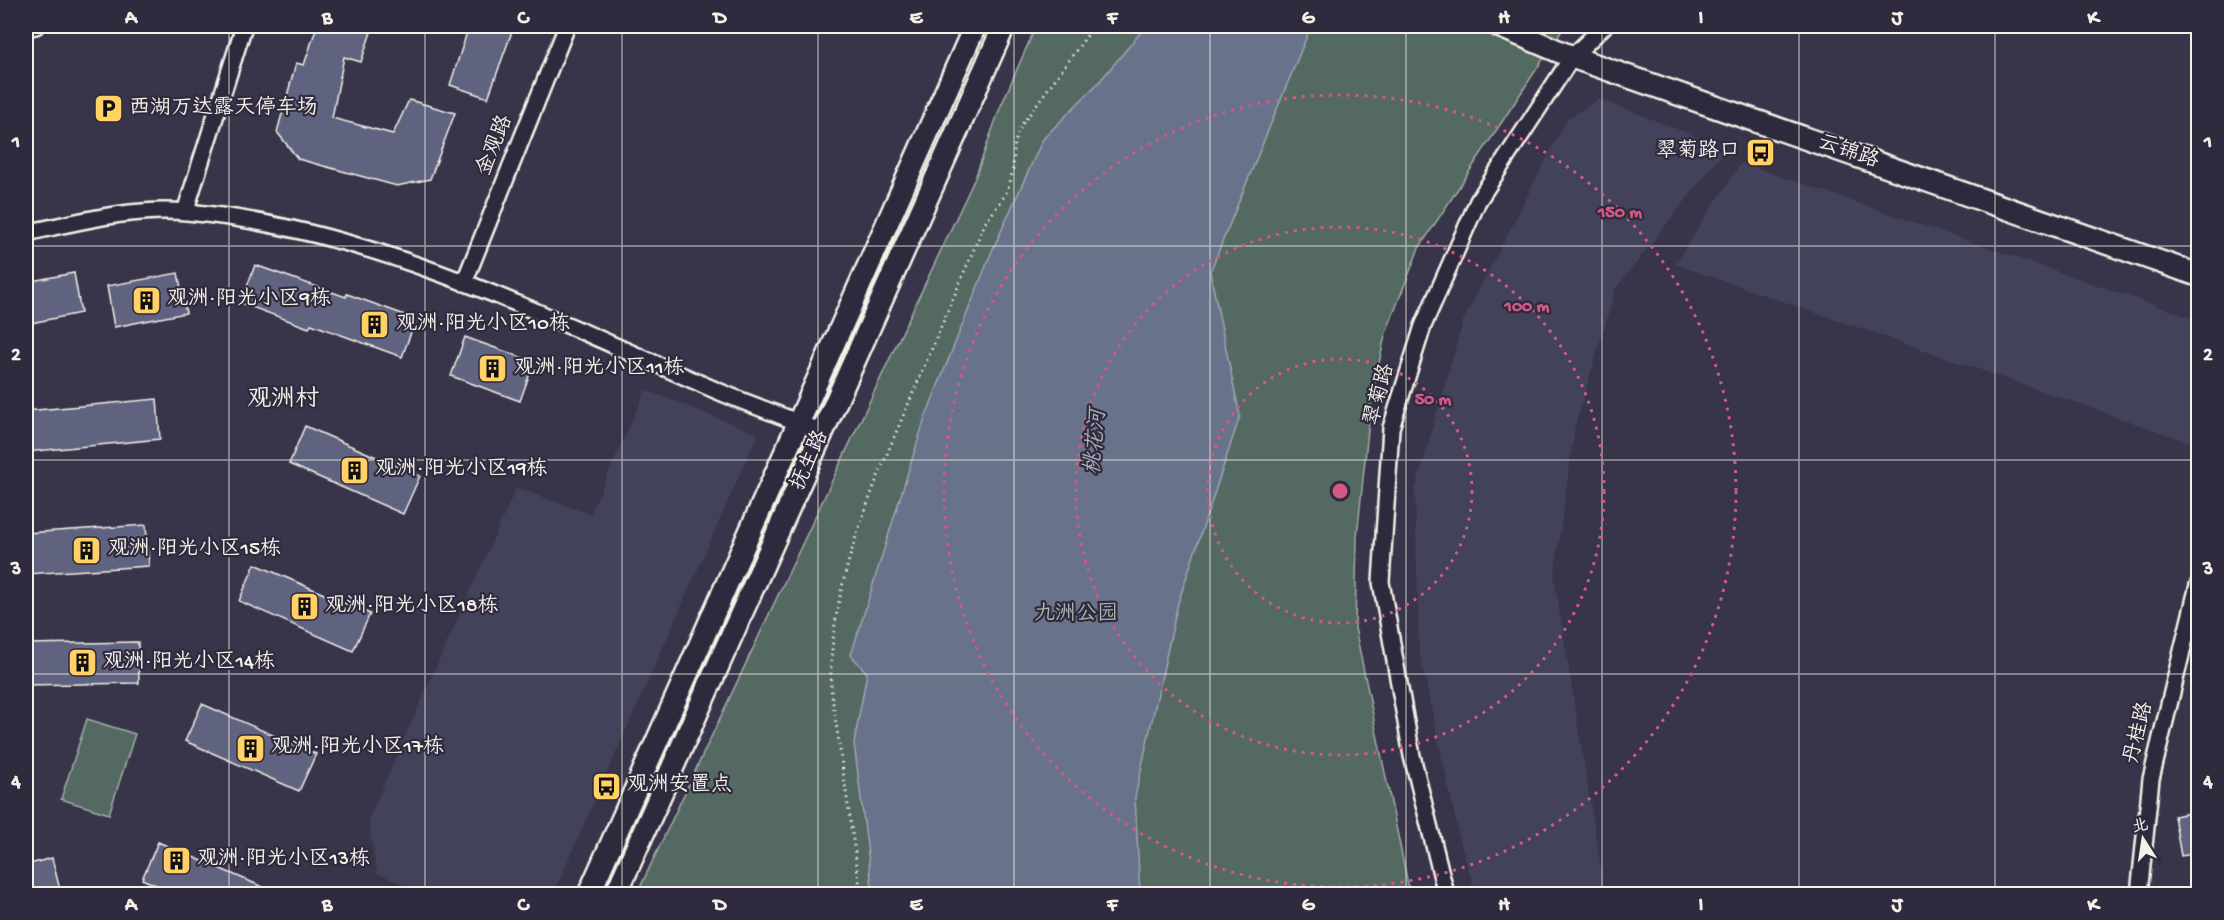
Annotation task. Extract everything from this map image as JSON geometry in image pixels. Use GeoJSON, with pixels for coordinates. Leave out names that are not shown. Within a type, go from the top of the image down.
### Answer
{"type":"FeatureCollection","features":[{"type":"Feature","properties":{"kind":"main road","name":"抚生路"},"geometry":{"type":"LineString","coordinates":[[589,894],[975,26]]}},
{"type":"Feature","properties":{"kind":"main road","name":"抚生路"},"geometry":{"type":"LineString","coordinates":[[616,894],[1004,26]]}},
{"type":"Feature","properties":{"kind":"main road","name":"云锦路"},"geometry":{"type":"LineString","coordinates":[[1499,26],[1572,57],[2199,275]]}},
{"type":"Feature","properties":{"kind":"street"},"geometry":{"type":"LineString","coordinates":[[26,28],[36,26]]}},
{"type":"Feature","properties":{"kind":"street"},"geometry":{"type":"LineString","coordinates":[[185,212],[244,26]]}},
{"type":"Feature","properties":{"kind":"street","name":"金观路"},"geometry":{"type":"LineString","coordinates":[[464,283],[567,26]]}},
{"type":"Feature","properties":{"kind":"street","name":"翠菊路"},"geometry":{"type":"LineString","coordinates":[[1446,894],[1412,756],[1381,582],[1391,428],[1423,326],[1478,201],[1572,57],[1604,26]]}},
{"type":"Feature","properties":{"kind":"street"},"geometry":{"type":"LineString","coordinates":[[26,233],[112,215],[185,212],[333,238],[414,263],[580,330],[708,387],[824,432]]}},
{"type":"Feature","properties":{"kind":"street","name":"丹桂路"},"geometry":{"type":"LineString","coordinates":[[2139,894],[2151,779],[2199,585]]}},
{"type":"Feature","properties":{"kind":"path"},"geometry":{"type":"LineString","coordinates":[[861,894],[831,689],[830,655],[840,600],[867,501],[985,223],[1006,193],[1012,177],[1014,140],[1023,123],[1094,26]]}},
{"type":"Feature","properties":{"kind":"shaded area"},"geometry":{"type":"Polygon","coordinates":[[[1599,99],[1727,148],[1616,288],[1575,426],[1554,577],[1605,894],[1476,894],[1459,837],[1419,649],[1415,490],[1463,321],[1567,119],[1599,99]]]}},
{"type":"Feature","properties":{"kind":"shaded area"},"geometry":{"type":"Polygon","coordinates":[[[1741,163],[2198,320],[2198,445],[1675,264],[1741,163]]]}},
{"type":"Feature","properties":{"kind":"shaded area"},"geometry":{"type":"Polygon","coordinates":[[[646,390],[758,434],[553,894],[426,894],[377,873],[368,820],[516,488],[590,514],[646,390]]]}},
{"type":"Feature","properties":{"kind":"green space","name":"九洲公园"},"geometry":{"type":"Polygon","coordinates":[[[1036,26],[1565,26],[1419,248],[1385,335],[1371,401],[1357,537],[1355,628],[1410,894],[637,894],[975,178],[1000,108],[1036,26]]]}},
{"type":"Feature","properties":{"kind":"green space"},"geometry":{"type":"Polygon","coordinates":[[[87,719],[135,734],[109,814],[61,799],[87,719]]]}},
{"type":"Feature","properties":{"kind":"water","name":"桃花河"},"geometry":{"type":"Polygon","coordinates":[[[1146,26],[1311,26],[1210,272],[1240,416],[1178,603],[1135,797],[1140,894],[873,894],[854,743],[867,673],[851,655],[925,418],[992,251],[1043,139],[1100,81],[1146,26]]]}},
{"type":"Feature","properties":{"kind":"building"},"geometry":{"type":"Polygon","coordinates":[[[317,26],[373,26],[361,62],[344,57],[332,118],[393,134],[409,100],[455,113],[430,179],[397,186],[298,159],[277,132],[296,63],[304,65],[317,26]]]}},
{"type":"Feature","properties":{"kind":"building"},"geometry":{"type":"Polygon","coordinates":[[[469,26],[514,26],[488,98],[450,85],[469,26]]]}},
{"type":"Feature","properties":{"kind":"building"},"geometry":{"type":"Polygon","coordinates":[[[255,265],[416,319],[402,357],[311,324],[309,328],[241,303],[255,265]]]}},
{"type":"Feature","properties":{"kind":"building"},"geometry":{"type":"Polygon","coordinates":[[[74,273],[81,313],[26,324],[26,282],[74,273]]]}},
{"type":"Feature","properties":{"kind":"building","name":"观洲·阳光小区9栋"},"geometry":{"type":"Polygon","coordinates":[[[178,273],[186,313],[114,327],[107,286],[178,273]]]}},
{"type":"Feature","properties":{"kind":"building","name":"观洲·阳光小区11栋"},"geometry":{"type":"Polygon","coordinates":[[[465,337],[534,362],[520,401],[451,376],[465,337]]]}},
{"type":"Feature","properties":{"kind":"building"},"geometry":{"type":"Polygon","coordinates":[[[157,399],[160,439],[26,452],[26,411],[157,399]]]}},
{"type":"Feature","properties":{"kind":"building","name":"观洲·阳光小区19栋"},"geometry":{"type":"Polygon","coordinates":[[[305,426],[420,476],[403,514],[289,464],[305,426]]]}},
{"type":"Feature","properties":{"kind":"building","name":"观洲·阳光小区15栋"},"geometry":{"type":"Polygon","coordinates":[[[146,525],[149,566],[26,574],[26,533],[146,525]]]}},
{"type":"Feature","properties":{"kind":"building","name":"观洲·阳光小区18栋"},"geometry":{"type":"Polygon","coordinates":[[[255,564],[370,614],[353,651],[239,601],[255,564]]]}},
{"type":"Feature","properties":{"kind":"building","name":"观洲·阳光小区14栋"},"geometry":{"type":"Polygon","coordinates":[[[138,642],[139,683],[26,685],[26,644],[138,642]]]}},
{"type":"Feature","properties":{"kind":"building","name":"观洲·阳光小区17栋"},"geometry":{"type":"Polygon","coordinates":[[[202,704],[316,754],[299,791],[185,741],[202,704]]]}},
{"type":"Feature","properties":{"kind":"building"},"geometry":{"type":"Polygon","coordinates":[[[2199,811],[2199,853],[2181,856],[2174,816],[2199,811]]]}},
{"type":"Feature","properties":{"kind":"building","name":"观洲·阳光小区13栋"},"geometry":{"type":"Polygon","coordinates":[[[158,842],[279,894],[177,894],[142,879],[158,842]]]}},
{"type":"Feature","properties":{"kind":"building"},"geometry":{"type":"Polygon","coordinates":[[[52,858],[61,894],[26,894],[26,865],[52,858]]]}},
{"type":"Feature","properties":{"kind":"place","name":"西湖万达露天停车场"},"geometry":{"type":"Point","coordinates":[108,109]}},
{"type":"Feature","properties":{"kind":"place","name":"翠菊路口"},"geometry":{"type":"Point","coordinates":[1761,152]}},
{"type":"Feature","properties":{"kind":"place","name":"观洲·阳光小区9栋"},"geometry":{"type":"Point","coordinates":[146,300]}},
{"type":"Feature","properties":{"kind":"place","name":"观洲·阳光小区10栋"},"geometry":{"type":"Point","coordinates":[375,325]}},
{"type":"Feature","properties":{"kind":"place","name":"观洲·阳光小区11栋"},"geometry":{"type":"Point","coordinates":[493,369]}},
{"type":"Feature","properties":{"kind":"place","name":"观洲·阳光小区19栋"},"geometry":{"type":"Point","coordinates":[354,470]}},
{"type":"Feature","properties":{"kind":"place","name":"观洲·阳光小区15栋"},"geometry":{"type":"Point","coordinates":[87,550]}},
{"type":"Feature","properties":{"kind":"place","name":"观洲·阳光小区18栋"},"geometry":{"type":"Point","coordinates":[304,607]}},
{"type":"Feature","properties":{"kind":"place","name":"观洲·阳光小区14栋"},"geometry":{"type":"Point","coordinates":[82,663]}},
{"type":"Feature","properties":{"kind":"place","name":"观洲·阳光小区17栋"},"geometry":{"type":"Point","coordinates":[250,748]}},
{"type":"Feature","properties":{"kind":"place","name":"观洲安置点"},"geometry":{"type":"Point","coordinates":[606,786]}},
{"type":"Feature","properties":{"kind":"place","name":"观洲·阳光小区13栋"},"geometry":{"type":"Point","coordinates":[176,860]}},
{"type":"Feature","properties":{"kind":"district","name":"观洲村"},"geometry":{"type":"Point","coordinates":[283,400]}}]}
